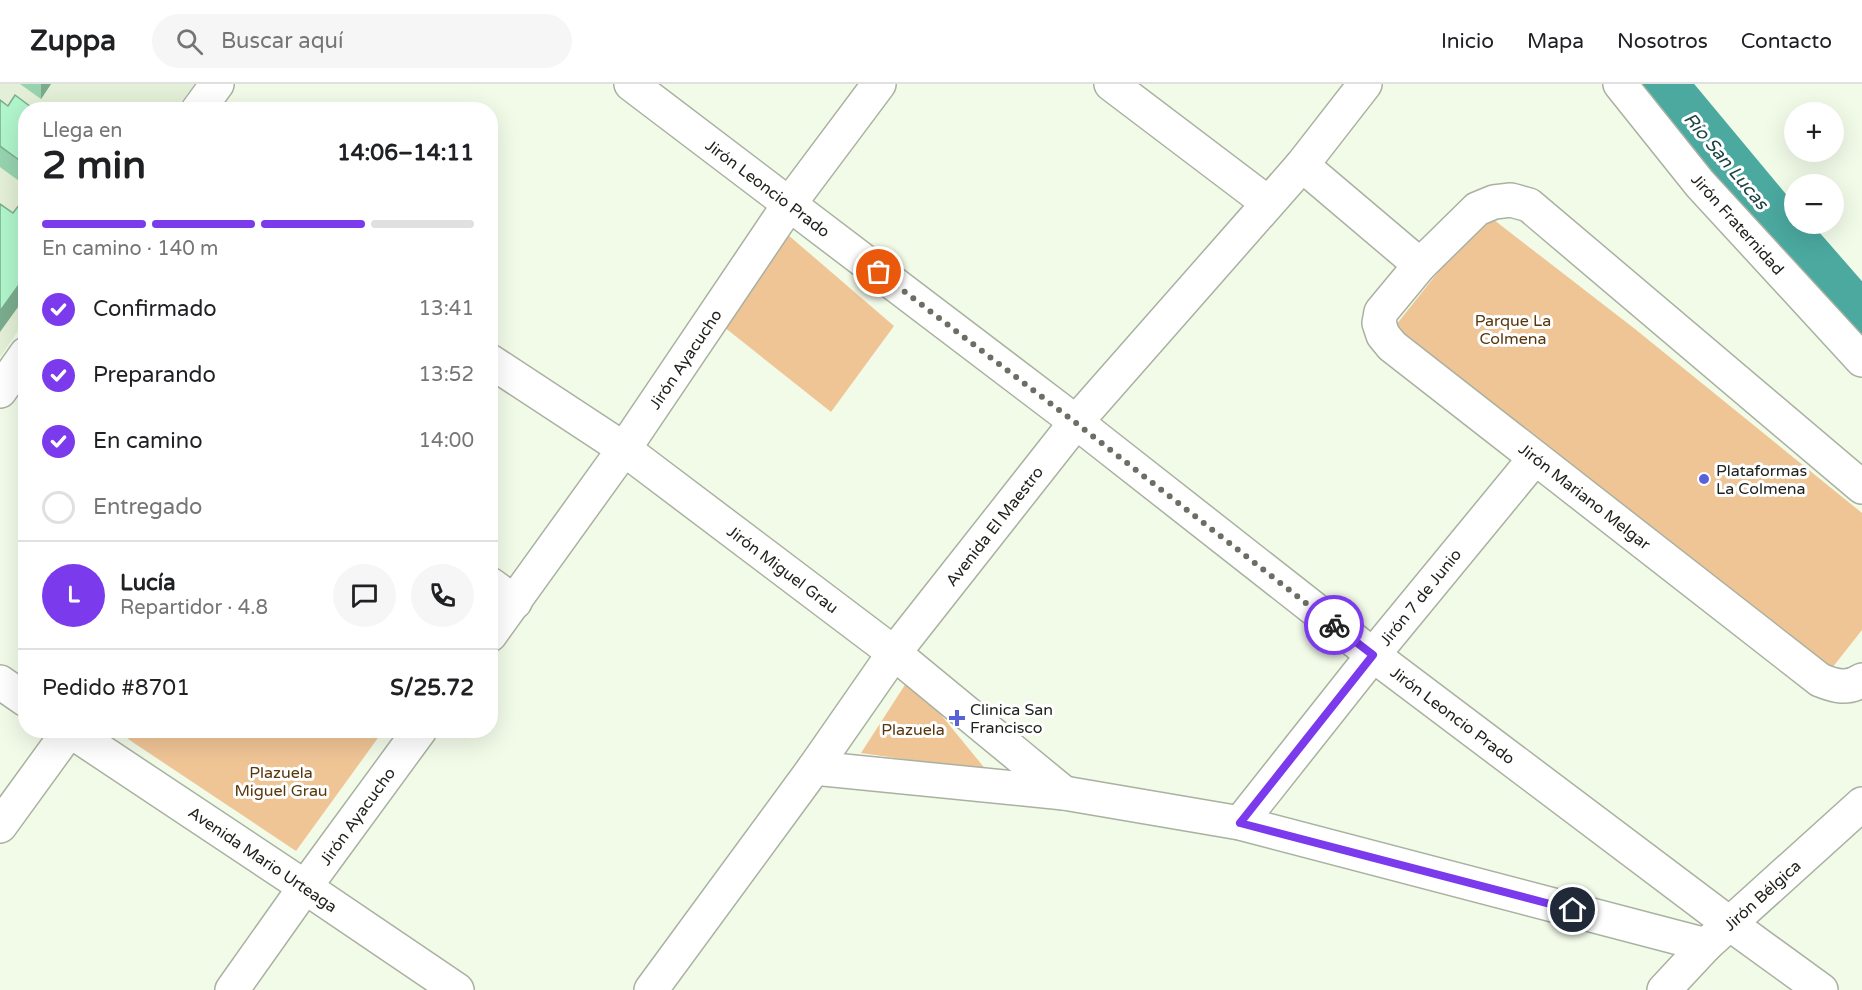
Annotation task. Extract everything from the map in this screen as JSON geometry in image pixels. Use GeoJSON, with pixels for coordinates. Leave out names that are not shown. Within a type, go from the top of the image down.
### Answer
{"type":"FeatureCollection","features":[{"type":"Feature","properties":{"kind":"street"},"geometry":{"type":"LineString","coordinates":[[204,102],[217,84]]}},
{"type":"Feature","properties":{"kind":"street","name":"Jirón Leoncio Prado"},"geometry":{"type":"LineString","coordinates":[[631,84],[1076,423],[1373,655],[1718,935],[1821,990]]}},
{"type":"Feature","properties":{"kind":"street","name":"Jirón Ayacucho"},"geometry":{"type":"LineString","coordinates":[[498,609],[503,593],[624,449],[790,203],[879,84]]}},
{"type":"Feature","properties":{"kind":"street"},"geometry":{"type":"LineString","coordinates":[[1111,84],[1268,203]]}},
{"type":"Feature","properties":{"kind":"street","name":"Avenida El Maestro"},"geometry":{"type":"LineString","coordinates":[[651,990],[814,768],[894,652],[1076,423],[1302,165],[1365,84]]}},
{"type":"Feature","properties":{"kind":"street","name":"Jirón Fraternidad"},"geometry":{"type":"LineString","coordinates":[[1620,84],[1700,184],[1862,360]]}},
{"type":"Feature","properties":{"kind":"street"},"geometry":{"type":"LineString","coordinates":[[1302,165],[1420,265]]}},
{"type":"Feature","properties":{"kind":"street","name":"Jirón Mariano Melgar"},"geometry":{"type":"LineString","coordinates":[[1862,488],[1528,206],[1511,200],[1494,202],[1477,209],[1420,265],[1381,312],[1379,323],[1383,334],[1392,346],[1820,680],[1836,687],[1854,685],[1862,680]]}},
{"type":"Feature","properties":{"kind":"street"},"geometry":{"type":"LineString","coordinates":[[0,391],[18,365]]}},
{"type":"Feature","properties":{"kind":"street","name":"Jirón Miguel Grau"},"geometry":{"type":"LineString","coordinates":[[498,366],[624,449],[894,652],[1064,793]]}},
{"type":"Feature","properties":{"kind":"street","name":"Jirón 7 de Junio"},"geometry":{"type":"LineString","coordinates":[[1240,823],[1373,655],[1535,458]]}},
{"type":"Feature","properties":{"kind":"street"},"geometry":{"type":"LineString","coordinates":[[0,682],[18,694]]}},
{"type":"Feature","properties":{"kind":"street"},"geometry":{"type":"LineString","coordinates":[[0,826],[64,738]]}},
{"type":"Feature","properties":{"kind":"street","name":"Avenida Mario Urteaga"},"geometry":{"type":"LineString","coordinates":[[80,738],[457,990]]}},
{"type":"Feature","properties":{"kind":"street","name":"Jirón Ayacucho"},"geometry":{"type":"LineString","coordinates":[[232,990],[414,738]]}},
{"type":"Feature","properties":{"kind":"street","name":"Jirón Miguel Grau"},"geometry":{"type":"LineString","coordinates":[[814,768],[1064,793],[1240,823],[1718,935]]}},
{"type":"Feature","properties":{"kind":"street","name":"Jirón Bélgica"},"geometry":{"type":"LineString","coordinates":[[1664,990],[1718,935],[1862,804]]}},
{"type":"Feature","properties":{"kind":"shaded area"},"geometry":{"type":"Polygon","coordinates":[[[0,84],[194,84],[181,102],[18,102],[18,331],[0,357],[0,84]]]}},
{"type":"Feature","properties":{"kind":"green space","name":"Plataformas La Colmena"},"geometry":{"type":"Polygon","coordinates":[[[1485,213],[1635,329],[1862,513],[1862,630],[1832,668],[1392,330],[1485,213]]]}},
{"type":"Feature","properties":{"kind":"green space"},"geometry":{"type":"Polygon","coordinates":[[[780,228],[894,326],[831,412],[719,323],[780,228]]]}},
{"type":"Feature","properties":{"kind":"green space","name":"Plazuela"},"geometry":{"type":"Polygon","coordinates":[[[910,677],[987,771],[861,753],[910,677]]]}},
{"type":"Feature","properties":{"kind":"green space","name":"Plazuela Miguel Grau"},"geometry":{"type":"Polygon","coordinates":[[[129,738],[378,738],[296,851],[129,738]]]}},
{"type":"Feature","properties":{"kind":"building"},"geometry":{"type":"Polygon","coordinates":[[[15,95],[24,102],[18,102],[18,159],[0,146],[0,100],[8,106],[15,95]]]}},
{"type":"Feature","properties":{"kind":"building"},"geometry":{"type":"Polygon","coordinates":[[[0,204],[13,213],[18,206],[18,286],[0,311],[0,204]]]}},
{"type":"Feature","properties":{"kind":"waterway","name":"Río San Lucas"},"geometry":{"type":"LineString","coordinates":[[1661,84],[1862,320]]}},
{"type":"Feature","properties":{"kind":"way so far"},"geometry":{"type":"LineString","coordinates":[[879,272],[1334,625]]}},
{"type":"Feature","properties":{"kind":"place","name":"Plataformas La Colmena"},"geometry":{"type":"Point","coordinates":[1704,479]}},
{"type":"Feature","properties":{"kind":"place","name":"Clinica San Francisco"},"geometry":{"type":"Point","coordinates":[957,718]}},
{"type":"Feature","properties":{"kind":"route"},"geometry":{"type":"LineString","coordinates":[[1334,625],[1373,655],[1240,823],[1573,910]]}},
{"type":"Feature","properties":{"kind":"park label","name":"Parque La Colmena"},"geometry":{"type":"Point","coordinates":[1513,329]}}]}
